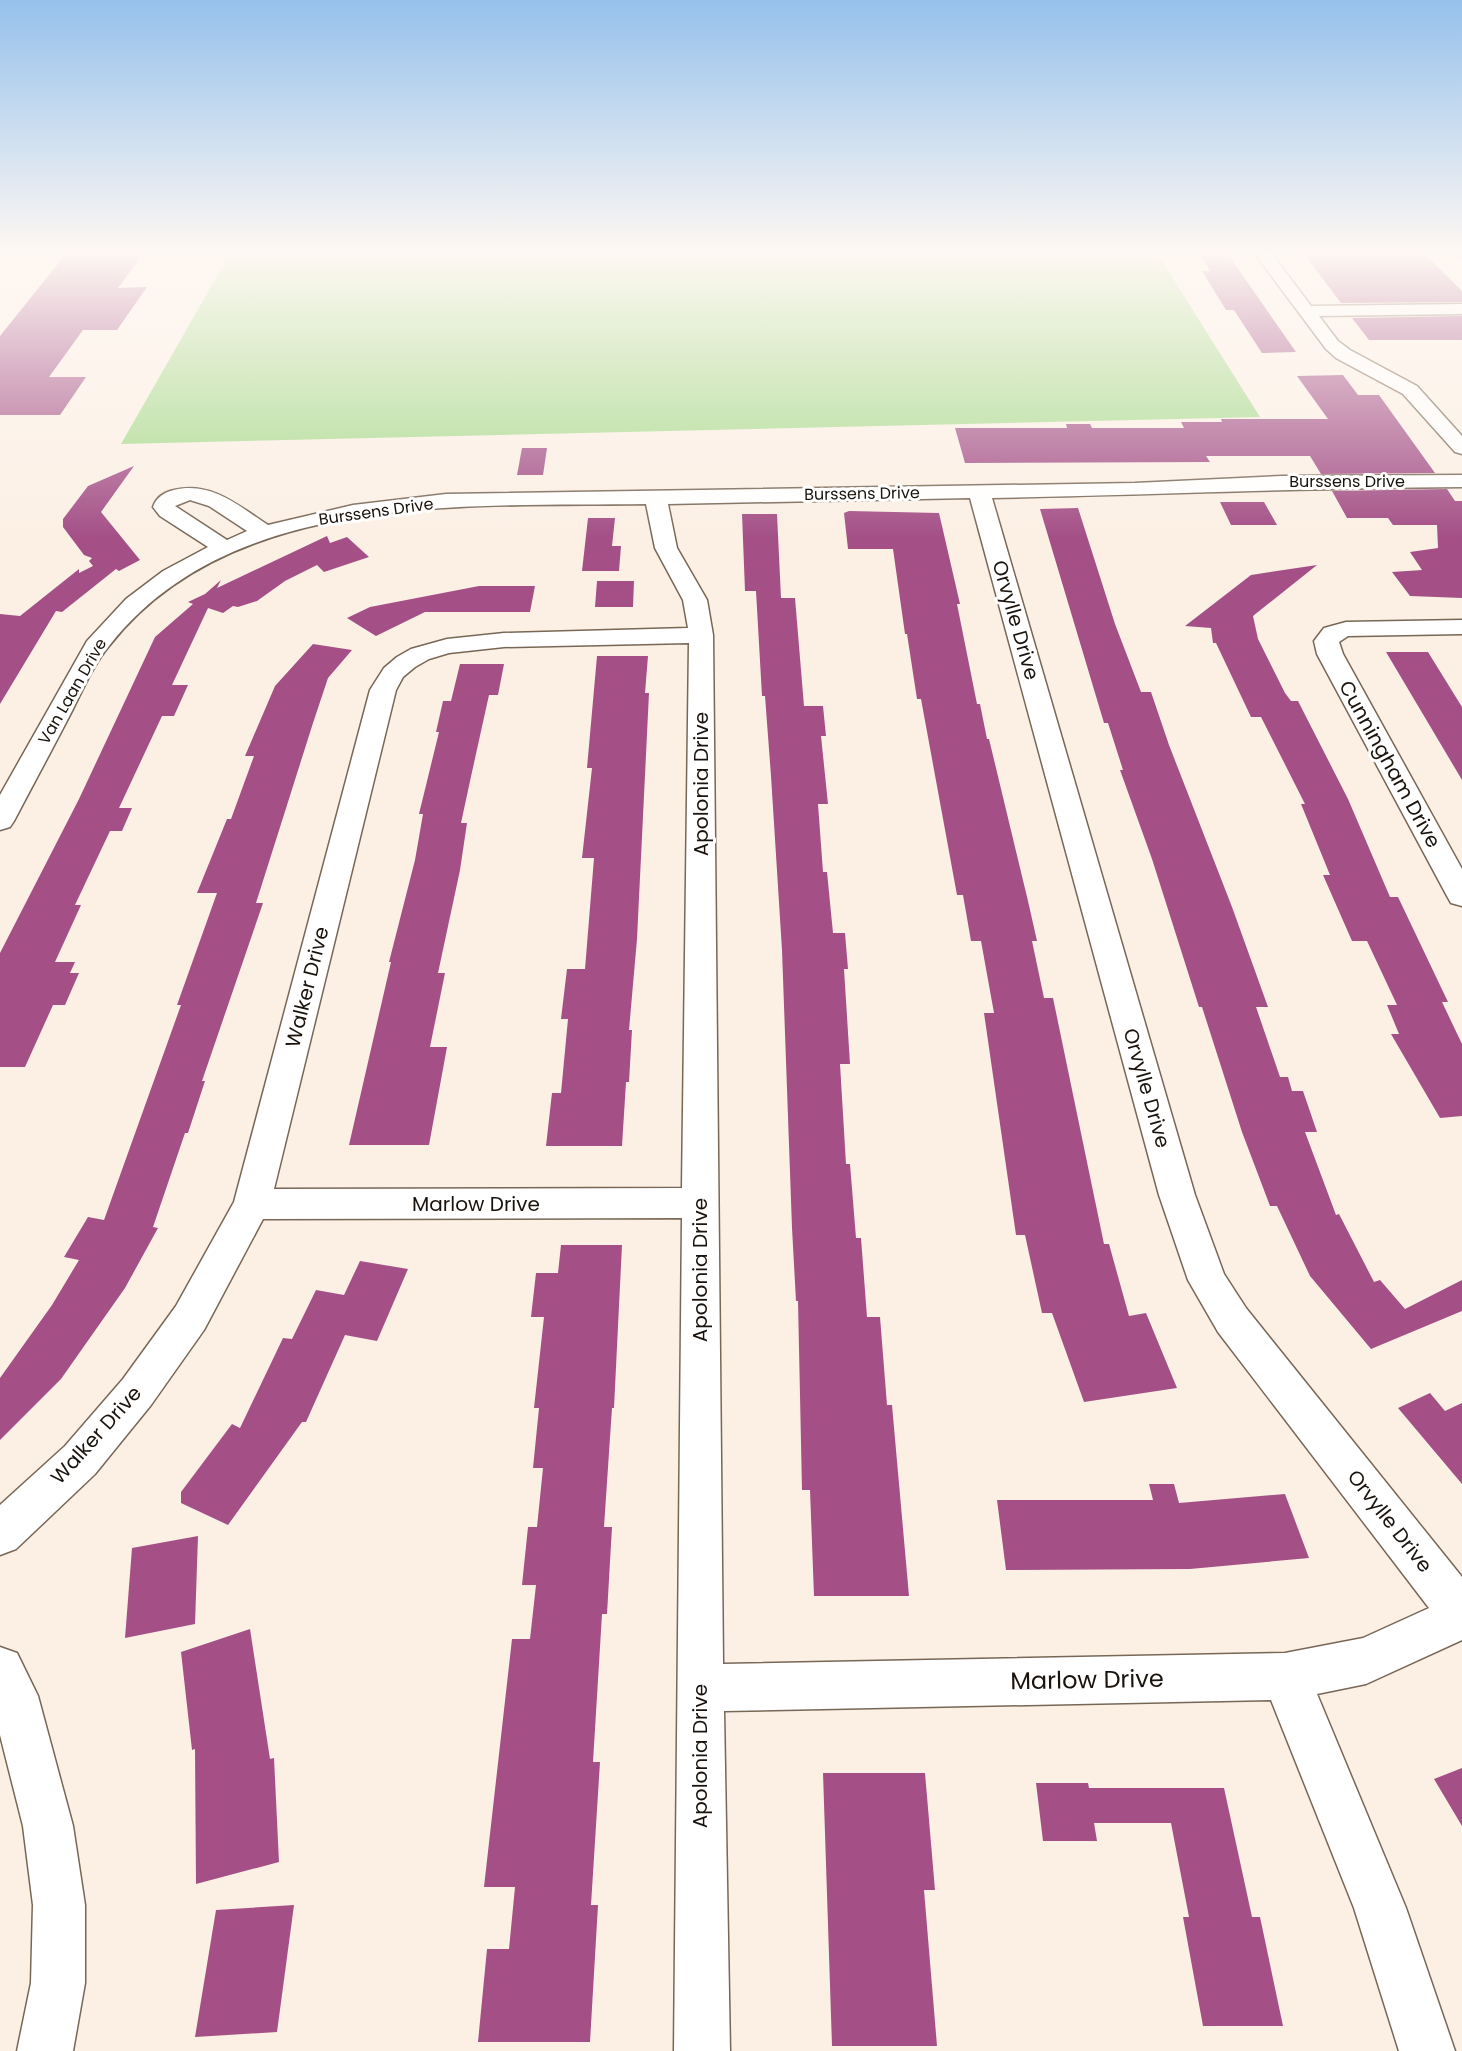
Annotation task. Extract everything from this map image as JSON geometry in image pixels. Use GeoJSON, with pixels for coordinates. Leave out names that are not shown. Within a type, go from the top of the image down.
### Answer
{"type":"FeatureCollection","features":[{"type":"Feature","properties":{"kind":"street"},"geometry":{"type":"LineString","coordinates":[[1334,346],[1410,390],[1436,416],[1462,448]]}},
{"type":"Feature","properties":{"kind":"street"},"geometry":{"type":"LineString","coordinates":[[1436,416],[1462,417]]}},
{"type":"Feature","properties":{"kind":"street","name":"Burssens Drive"},"geometry":{"type":"LineString","coordinates":[[265,533],[314,519],[407,504],[656,497],[1135,489],[1282,482],[1462,481]]}},
{"type":"Feature","properties":{"kind":"street","name":"Orvylle Drive"},"geometry":{"type":"LineString","coordinates":[[979,491],[1177,1195],[1207,1280],[1232,1320],[1462,1614]]}},
{"type":"Feature","properties":{"kind":"street"},"geometry":{"type":"LineString","coordinates":[[224,548],[168,511],[164,507],[165,503],[177,495],[200,493],[265,533]]}},
{"type":"Feature","properties":{"kind":"street","name":"Apolonia Drive"},"geometry":{"type":"LineString","coordinates":[[656,497],[666,548],[695,600],[701,635],[702,2051]]}},
{"type":"Feature","properties":{"kind":"street","name":"Van Laan Drive"},"geometry":{"type":"LineString","coordinates":[[0,821],[100,639],[141,595],[224,548],[265,533]]}},
{"type":"Feature","properties":{"kind":"street","name":"Cunningham Drive"},"geometry":{"type":"LineString","coordinates":[[1462,627],[1365,628],[1333,633],[1326,641],[1330,654],[1462,896]]}},
{"type":"Feature","properties":{"kind":"street","name":"Walker Drive"},"geometry":{"type":"LineString","coordinates":[[0,1534],[80,1460],[136,1392],[190,1318],[252,1204],[383,690],[393,673],[420,654],[472,643],[701,635]]}},
{"type":"Feature","properties":{"kind":"street","name":"Marlow Drive"},"geometry":{"type":"LineString","coordinates":[[252,1204],[700,1203]]}},
{"type":"Feature","properties":{"kind":"street","name":"Marlow Drive"},"geometry":{"type":"LineString","coordinates":[[700,1688],[1285,1676],[1366,1661],[1462,1614]]}},
{"type":"Feature","properties":{"kind":"street"},"geometry":{"type":"LineString","coordinates":[[0,1670],[14,1696],[48,1826],[58,1905],[58,1983],[45,2051]]}},
{"type":"Feature","properties":{"kind":"street"},"geometry":{"type":"LineString","coordinates":[[1285,1676],[1335,1789],[1375,1891],[1406,1979],[1427,2051]]}},
{"type":"Feature","properties":{"kind":"green space"},"geometry":{"type":"Polygon","coordinates":[[[177,346],[1215,346],[1260,417],[121,444],[177,346]]]}},
{"type":"Feature","properties":{"kind":"building"},"geometry":{"type":"Polygon","coordinates":[[[0,346],[72,346],[49,377],[86,377],[60,415],[0,415],[0,346]]]}},
{"type":"Feature","properties":{"kind":"building"},"geometry":{"type":"Polygon","coordinates":[[[1257,346],[1292,346],[1296,352],[1262,353],[1257,346]]]}},
{"type":"Feature","properties":{"kind":"building"},"geometry":{"type":"Polygon","coordinates":[[[1343,375],[1358,395],[1379,395],[1435,473],[1321,474],[1310,456],[1206,456],[1210,462],[965,463],[955,428],[1067,428],[1066,424],[1090,424],[1092,428],[1184,428],[1181,422],[1222,422],[1221,419],[1328,419],[1297,376],[1343,375]]]}},
{"type":"Feature","properties":{"kind":"building"},"geometry":{"type":"Polygon","coordinates":[[[522,448],[547,448],[543,475],[517,475],[522,448]]]}},
{"type":"Feature","properties":{"kind":"building"},"geometry":{"type":"Polygon","coordinates":[[[134,466],[101,512],[140,560],[119,571],[116,569],[62,612],[56,611],[0,704],[0,614],[20,616],[79,569],[79,573],[93,566],[89,561],[92,558],[84,555],[63,527],[63,519],[88,486],[134,466]]]}},
{"type":"Feature","properties":{"kind":"building"},"geometry":{"type":"Polygon","coordinates":[[[1447,489],[1455,501],[1462,501],[1462,598],[1410,596],[1392,572],[1422,570],[1410,552],[1438,548],[1437,525],[1393,525],[1388,518],[1347,518],[1332,491],[1447,489]]]}},
{"type":"Feature","properties":{"kind":"building"},"geometry":{"type":"Polygon","coordinates":[[[1220,502],[1264,502],[1277,525],[1231,525],[1220,502]]]}},
{"type":"Feature","properties":{"kind":"building"},"geometry":{"type":"Polygon","coordinates":[[[1078,508],[1115,624],[1141,692],[1151,692],[1268,1007],[1256,1007],[1280,1077],[1288,1077],[1292,1091],[1303,1091],[1317,1132],[1305,1132],[1336,1215],[1339,1214],[1374,1282],[1380,1280],[1405,1309],[1462,1280],[1462,1311],[1371,1349],[1310,1276],[1277,1206],[1270,1206],[1242,1132],[1202,1007],[1199,1007],[1152,859],[1120,770],[1123,770],[1108,723],[1104,723],[1040,509],[1078,508]]]}},
{"type":"Feature","properties":{"kind":"building"},"geometry":{"type":"Polygon","coordinates":[[[849,511],[939,513],[960,604],[957,604],[977,704],[980,704],[1028,901],[1037,941],[1032,941],[1044,998],[1053,998],[1104,1244],[1109,1244],[1129,1316],[1146,1313],[1177,1388],[1084,1402],[1052,1313],[1042,1313],[1025,1235],[1016,1235],[984,1013],[994,1013],[981,941],[971,941],[963,895],[957,895],[921,699],[917,699],[893,549],[848,549],[844,513],[849,511]]]}},
{"type":"Feature","properties":{"kind":"building"},"geometry":{"type":"Polygon","coordinates":[[[742,514],[777,514],[781,598],[795,598],[804,706],[823,706],[826,736],[821,736],[828,804],[818,804],[823,872],[827,872],[833,933],[845,933],[848,969],[844,969],[850,1064],[840,1064],[846,1164],[850,1164],[856,1238],[861,1238],[867,1317],[880,1317],[887,1405],[892,1405],[909,1596],[814,1596],[810,1490],[802,1490],[798,1301],[796,1301],[792,1228],[782,950],[771,776],[765,696],[762,696],[756,591],[745,591],[742,514]]]}},
{"type":"Feature","properties":{"kind":"building"},"geometry":{"type":"Polygon","coordinates":[[[588,518],[615,518],[612,546],[621,546],[619,571],[582,571],[588,518]]]}},
{"type":"Feature","properties":{"kind":"building"},"geometry":{"type":"Polygon","coordinates":[[[327,536],[330,543],[347,537],[369,557],[324,572],[317,565],[285,581],[257,601],[238,607],[233,606],[223,613],[208,608],[172,685],[188,685],[174,716],[162,716],[119,808],[132,808],[122,831],[110,831],[75,905],[81,905],[55,962],[75,962],[70,973],[79,973],[65,1005],[53,1005],[25,1067],[0,1067],[0,953],[79,799],[155,637],[193,604],[188,602],[205,594],[221,580],[217,588],[327,536]]]}},
{"type":"Feature","properties":{"kind":"building"},"geometry":{"type":"Polygon","coordinates":[[[1317,565],[1253,616],[1258,639],[1285,693],[1291,701],[1298,701],[1348,799],[1390,897],[1398,897],[1448,1002],[1442,1002],[1462,1044],[1462,1116],[1440,1118],[1391,1034],[1399,1034],[1387,1005],[1397,1005],[1367,941],[1352,941],[1323,875],[1330,875],[1301,804],[1305,804],[1261,717],[1251,717],[1216,643],[1213,643],[1211,628],[1185,626],[1251,575],[1317,565]]]}},
{"type":"Feature","properties":{"kind":"building"},"geometry":{"type":"Polygon","coordinates":[[[597,581],[634,581],[633,607],[595,607],[597,581]]]}},
{"type":"Feature","properties":{"kind":"building"},"geometry":{"type":"Polygon","coordinates":[[[479,586],[535,586],[530,612],[425,612],[376,636],[347,618],[370,607],[479,586]]]}},
{"type":"Feature","properties":{"kind":"building"},"geometry":{"type":"Polygon","coordinates":[[[313,644],[352,650],[328,678],[256,903],[263,903],[202,1081],[205,1081],[188,1133],[185,1133],[153,1227],[158,1228],[125,1288],[61,1379],[0,1440],[0,1378],[52,1305],[79,1260],[64,1257],[88,1217],[104,1220],[181,1005],[177,1005],[217,893],[197,893],[227,819],[231,819],[254,756],[245,756],[275,686],[313,644]]]}},
{"type":"Feature","properties":{"kind":"building"},"geometry":{"type":"Polygon","coordinates":[[[1386,652],[1428,652],[1462,707],[1462,780],[1386,652]]]}},
{"type":"Feature","properties":{"kind":"building"},"geometry":{"type":"Polygon","coordinates":[[[597,656],[648,656],[645,693],[649,693],[637,939],[629,1030],[632,1030],[629,1082],[626,1082],[622,1146],[546,1146],[552,1093],[561,1093],[568,1019],[561,1019],[567,969],[585,969],[594,858],[582,858],[592,768],[587,768],[597,656]]]}},
{"type":"Feature","properties":{"kind":"building"},"geometry":{"type":"Polygon","coordinates":[[[460,664],[504,664],[498,695],[489,695],[461,823],[467,823],[460,870],[438,973],[445,973],[430,1047],[447,1047],[429,1145],[349,1145],[391,962],[389,962],[415,860],[423,814],[419,814],[439,732],[436,732],[443,701],[451,701],[460,664]]]}},
{"type":"Feature","properties":{"kind":"building"},"geometry":{"type":"Polygon","coordinates":[[[561,1245],[622,1245],[614,1408],[612,1408],[604,1527],[612,1527],[607,1614],[602,1614],[593,1762],[600,1762],[591,1905],[598,1905],[590,2042],[478,2042],[487,1949],[509,1949],[515,1887],[484,1887],[512,1639],[530,1639],[536,1585],[522,1585],[528,1527],[537,1527],[543,1468],[533,1468],[539,1408],[534,1408],[544,1317],[531,1317],[536,1273],[558,1273],[561,1245]]]}},
{"type":"Feature","properties":{"kind":"building"},"geometry":{"type":"Polygon","coordinates":[[[360,1261],[408,1269],[377,1341],[345,1335],[306,1422],[302,1422],[228,1525],[181,1503],[181,1492],[232,1424],[240,1428],[283,1338],[292,1339],[316,1290],[344,1295],[360,1261]]]}},
{"type":"Feature","properties":{"kind":"building"},"geometry":{"type":"Polygon","coordinates":[[[1430,1393],[1445,1411],[1462,1403],[1462,1484],[1398,1408],[1430,1393]]]}},
{"type":"Feature","properties":{"kind":"building"},"geometry":{"type":"Polygon","coordinates":[[[1149,1484],[1174,1484],[1179,1503],[1285,1494],[1309,1558],[1190,1569],[1006,1570],[997,1500],[1153,1500],[1149,1484]]]}},
{"type":"Feature","properties":{"kind":"building"},"geometry":{"type":"Polygon","coordinates":[[[198,1536],[195,1624],[125,1638],[132,1548],[198,1536]]]}},
{"type":"Feature","properties":{"kind":"building"},"geometry":{"type":"Polygon","coordinates":[[[250,1629],[270,1759],[274,1758],[279,1862],[196,1884],[195,1749],[192,1750],[181,1652],[250,1629]]]}},
{"type":"Feature","properties":{"kind":"building"},"geometry":{"type":"Polygon","coordinates":[[[1462,1768],[1462,1826],[1434,1779],[1462,1768]]]}},
{"type":"Feature","properties":{"kind":"building"},"geometry":{"type":"Polygon","coordinates":[[[823,1773],[925,1773],[935,1890],[924,1890],[937,2046],[832,2046],[823,1773]]]}},
{"type":"Feature","properties":{"kind":"building"},"geometry":{"type":"Polygon","coordinates":[[[1036,1783],[1088,1783],[1089,1788],[1224,1788],[1252,1917],[1260,1917],[1283,2026],[1203,2026],[1183,1917],[1189,1917],[1171,1823],[1094,1823],[1097,1841],[1043,1841],[1036,1783]]]}},
{"type":"Feature","properties":{"kind":"building"},"geometry":{"type":"Polygon","coordinates":[[[294,1905],[277,2032],[195,2037],[216,1910],[294,1905]]]}}]}
